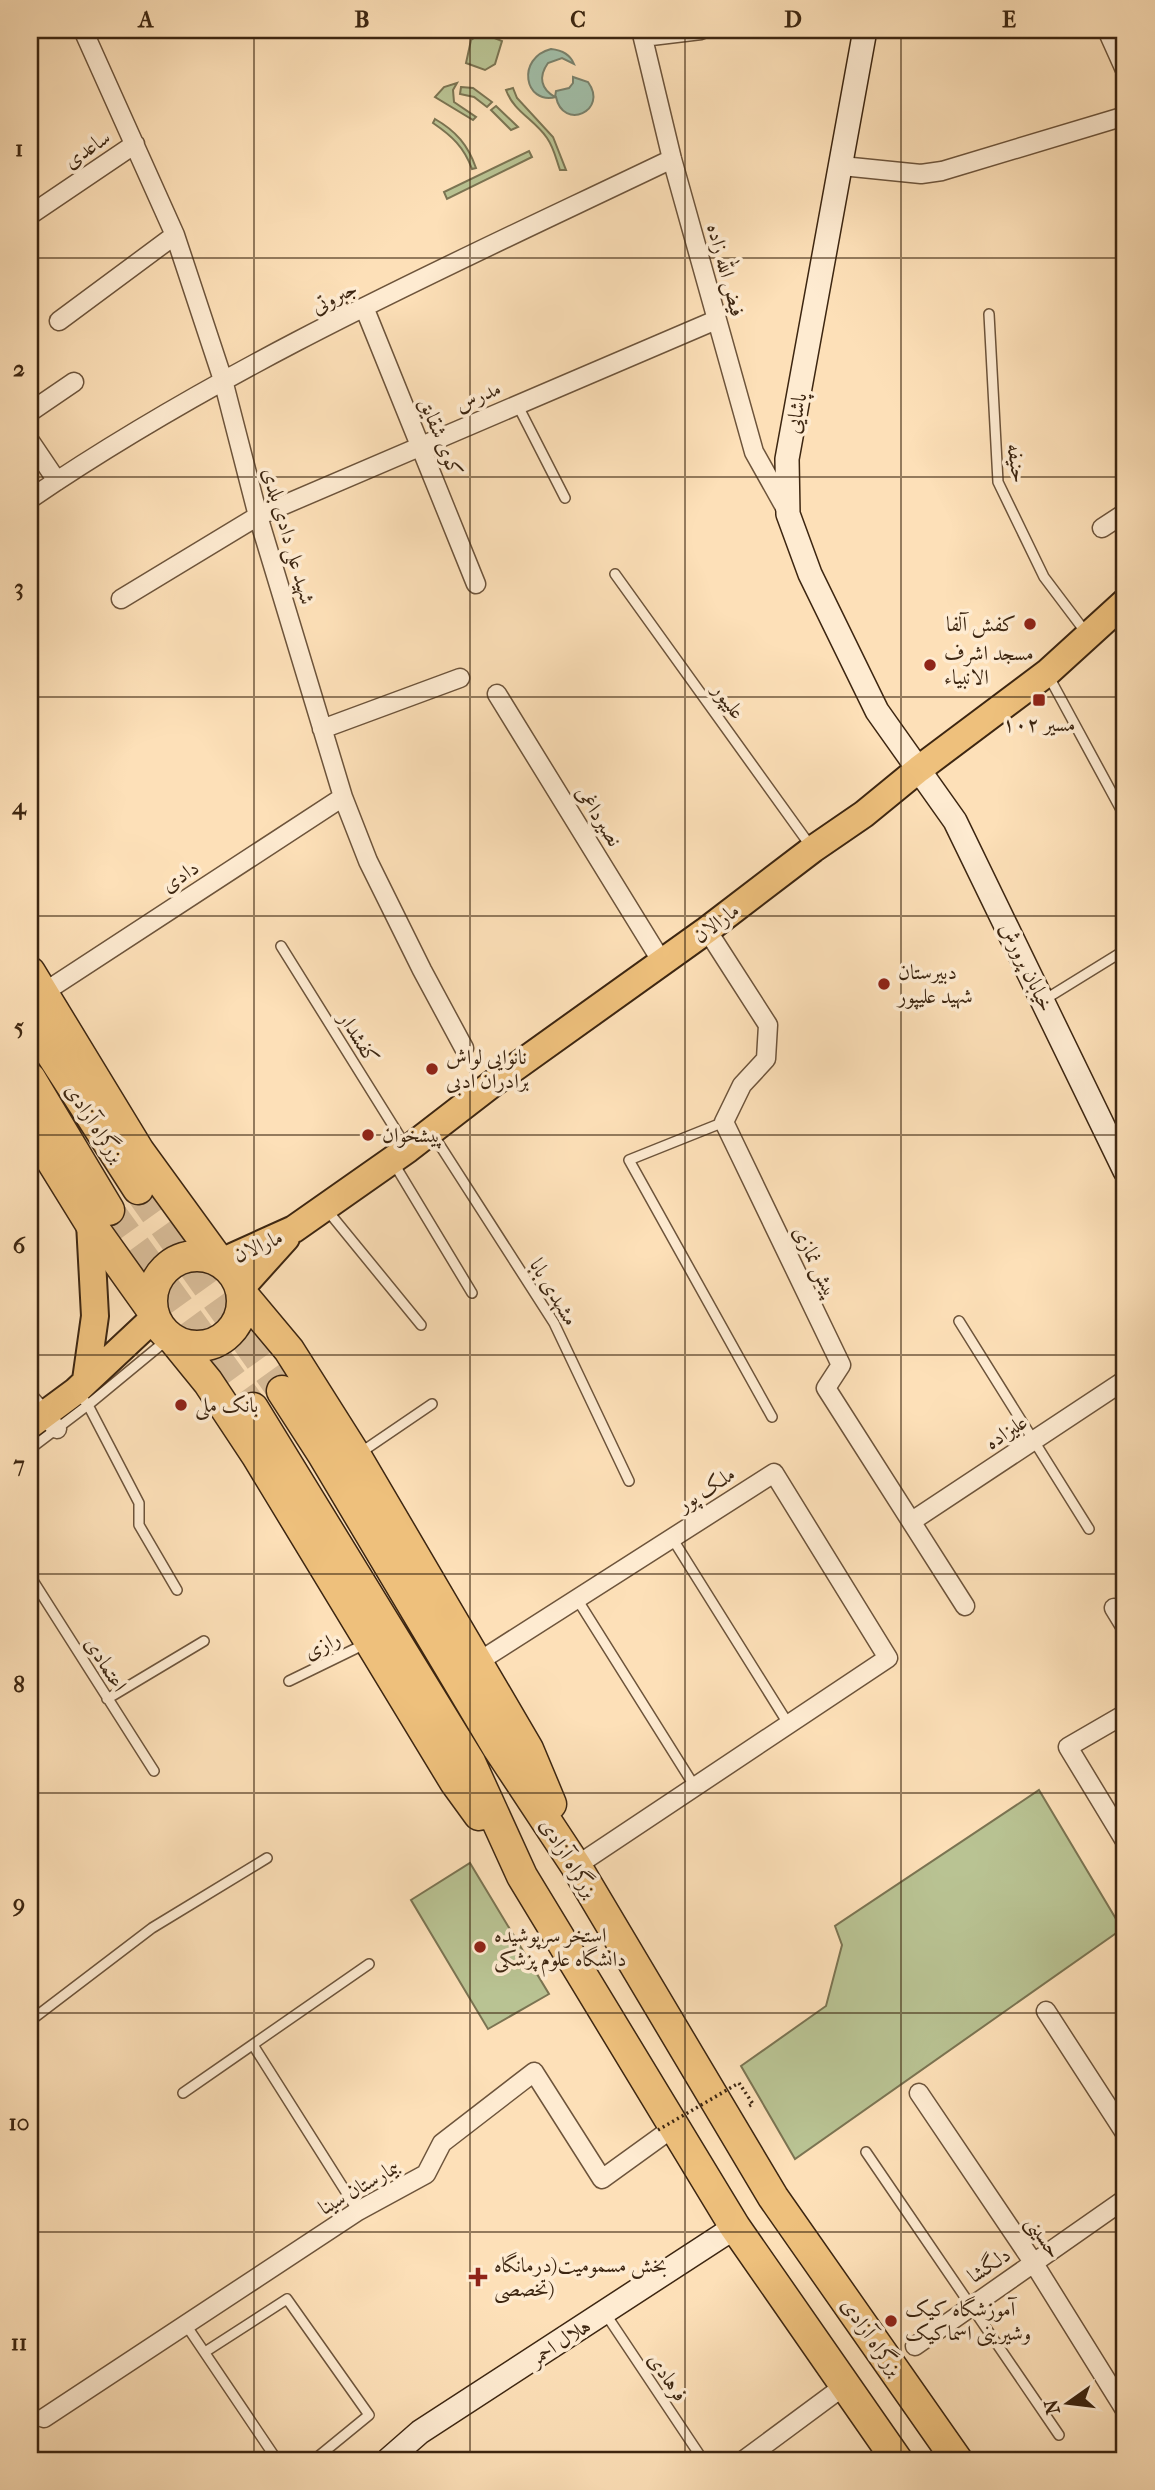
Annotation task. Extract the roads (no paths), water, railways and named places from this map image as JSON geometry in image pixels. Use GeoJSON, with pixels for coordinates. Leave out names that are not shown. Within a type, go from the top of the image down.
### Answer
{"type":"FeatureCollection","features":[{"type":"Feature","properties":{"kind":"highway"},"geometry":{"type":"LineString","coordinates":[[36,983],[139,1152],[220,1261],[233,1273],[242,1292],[289,1350],[356,1456],[528,1749],[576,1866]]}},
{"type":"Feature","properties":{"kind":"highway","name":"بزرگراه آزادی"},"geometry":{"type":"LineString","coordinates":[[30,1021],[138,1189]]}},
{"type":"Feature","properties":{"kind":"highway","name":"بزرگراه آزادی"},"geometry":{"type":"LineString","coordinates":[[30,1079],[99,1217]]}},
{"type":"Feature","properties":{"kind":"highway"},"geometry":{"type":"LineString","coordinates":[[30,1126],[99,1217],[118,1260],[162,1326],[208,1382],[257,1456],[455,1782],[523,1875]]}},
{"type":"Feature","properties":{"kind":"highway"},"geometry":{"type":"LineString","coordinates":[[118,1260],[143,1262],[167,1250],[184,1224],[185,1213]]}},
{"type":"Feature","properties":{"kind":"highway"},"geometry":{"type":"LineString","coordinates":[[220,1261],[194,1255],[170,1264],[161,1273],[152,1297],[162,1326],[184,1345],[210,1345],[231,1331],[238,1320],[242,1292]]}},
{"type":"Feature","properties":{"kind":"highway"},"geometry":{"type":"LineString","coordinates":[[208,1382],[215,1359],[231,1342],[253,1331],[272,1331]]}},
{"type":"Feature","properties":{"kind":"highway","name":"بزرگراه آزادی"},"geometry":{"type":"LineString","coordinates":[[282,1391],[498,1748],[576,1866],[773,2197],[957,2460]]}},
{"type":"Feature","properties":{"kind":"highway"},"geometry":{"type":"LineString","coordinates":[[253,1408],[470,1762],[523,1875],[666,2129],[897,2460]]}},
{"type":"Feature","properties":{"kind":"main road","name":"پاشایی"},"geometry":{"type":"LineString","coordinates":[[865,30],[788,459],[788,514],[810,574],[877,711],[919,769]]}},
{"type":"Feature","properties":{"kind":"main road","name":"مارالان"},"geometry":{"type":"LineString","coordinates":[[220,1261],[294,1229],[326,1209],[496,1081],[864,814],[1047,673],[1125,602]]}},
{"type":"Feature","properties":{"kind":"main road","name":"خیابان پرورش"},"geometry":{"type":"LineString","coordinates":[[919,769],[955,821],[1119,1144],[1125,1171]]}},
{"type":"Feature","properties":{"kind":"main road"},"geometry":{"type":"LineString","coordinates":[[83,1392],[95,1316],[99,1217]]}},
{"type":"Feature","properties":{"kind":"main road","name":"مارالان"},"geometry":{"type":"LineString","coordinates":[[242,1292],[294,1229]]}},
{"type":"Feature","properties":{"kind":"main road"},"geometry":{"type":"LineString","coordinates":[[40,1417],[83,1392],[162,1326]]}},
{"type":"Feature","properties":{"kind":"main road","name":"هلال احمر"},"geometry":{"type":"LineString","coordinates":[[388,2460],[420,2432],[734,2227]]}},
{"type":"Feature","properties":{"kind":"street","name":"شهید علی دادی بلدی"},"geometry":{"type":"LineString","coordinates":[[83,30],[175,235],[223,380],[258,516],[343,797],[368,861],[464,1048]]}},
{"type":"Feature","properties":{"kind":"street"},"geometry":{"type":"LineString","coordinates":[[642,33],[701,30]]}},
{"type":"Feature","properties":{"kind":"street"},"geometry":{"type":"LineString","coordinates":[[1107,30],[1125,71]]}},
{"type":"Feature","properties":{"kind":"street","name":"فیض الله زاده"},"geometry":{"type":"LineString","coordinates":[[642,33],[672,159],[754,452],[788,514]]}},
{"type":"Feature","properties":{"kind":"street"},"geometry":{"type":"LineString","coordinates":[[842,166],[920,174],[942,171],[1125,116]]}},
{"type":"Feature","properties":{"kind":"street","name":"ساعدی"},"geometry":{"type":"LineString","coordinates":[[30,215],[135,144]]}},
{"type":"Feature","properties":{"kind":"street","name":"جبروتی"},"geometry":{"type":"LineString","coordinates":[[30,499],[223,380],[364,307],[672,159]]}},
{"type":"Feature","properties":{"kind":"street"},"geometry":{"type":"LineString","coordinates":[[59,321],[175,235]]}},
{"type":"Feature","properties":{"kind":"street","name":"کوی شقایق"},"geometry":{"type":"LineString","coordinates":[[364,307],[477,584]]}},
{"type":"Feature","properties":{"kind":"street","name":"مدرس"},"geometry":{"type":"LineString","coordinates":[[121,599],[258,516],[716,320]]}},
{"type":"Feature","properties":{"kind":"street"},"geometry":{"type":"LineString","coordinates":[[30,412],[74,382]]}},
{"type":"Feature","properties":{"kind":"street"},"geometry":{"type":"LineString","coordinates":[[30,441],[57,481]]}},
{"type":"Feature","properties":{"kind":"street"},"geometry":{"type":"LineString","coordinates":[[1102,528],[1125,513]]}},
{"type":"Feature","properties":{"kind":"street"},"geometry":{"type":"LineString","coordinates":[[321,729],[460,678]]}},
{"type":"Feature","properties":{"kind":"street","name":"نصیرداغی"},"geometry":{"type":"LineString","coordinates":[[497,694],[662,962]]}},
{"type":"Feature","properties":{"kind":"street","name":"دادی"},"geometry":{"type":"LineString","coordinates":[[36,983],[343,797]]}},
{"type":"Feature","properties":{"kind":"street"},"geometry":{"type":"LineString","coordinates":[[707,930],[768,1025],[766,1059],[742,1085],[724,1122]]}},
{"type":"Feature","properties":{"kind":"street","name":"پیش نمازی"},"geometry":{"type":"LineString","coordinates":[[724,1122],[841,1365],[826,1388],[965,1606]]}},
{"type":"Feature","properties":{"kind":"street","name":"علیزاده"},"geometry":{"type":"LineString","coordinates":[[912,1521],[1125,1380]]}},
{"type":"Feature","properties":{"kind":"street","name":"ملک پور"},"geometry":{"type":"LineString","coordinates":[[478,1662],[774,1473],[888,1658],[789,1725]]}},
{"type":"Feature","properties":{"kind":"street"},"geometry":{"type":"LineString","coordinates":[[1114,1608],[1125,1626]]}},
{"type":"Feature","properties":{"kind":"street"},"geometry":{"type":"LineString","coordinates":[[1125,1714],[1068,1747],[1125,1841]]}},
{"type":"Feature","properties":{"kind":"street"},"geometry":{"type":"LineString","coordinates":[[576,1866],[789,1725]]}},
{"type":"Feature","properties":{"kind":"street"},"geometry":{"type":"LineString","coordinates":[[1046,2011],[1125,2133]]}},
{"type":"Feature","properties":{"kind":"street","name":"بیمارستان سینا"},"geometry":{"type":"LineString","coordinates":[[44,2418],[358,2211],[426,2174],[442,2143],[534,2072],[602,2179],[666,2129]]}},
{"type":"Feature","properties":{"kind":"street","name":"حسینی"},"geometry":{"type":"LineString","coordinates":[[919,2093],[1033,2262],[1125,2410]]}},
{"type":"Feature","properties":{"kind":"street","name":"دلگشا"},"geometry":{"type":"LineString","coordinates":[[915,2346],[1125,2199]]}},
{"type":"Feature","properties":{"kind":"street"},"geometry":{"type":"LineString","coordinates":[[744,2460],[844,2386]]}},
{"type":"Feature","properties":{"kind":"lane","name":"حنیفه"},"geometry":{"type":"LineString","coordinates":[[989,314],[998,482],[1044,577],[1088,636]]}},
{"type":"Feature","properties":{"kind":"lane"},"geometry":{"type":"LineString","coordinates":[[517,404],[565,498]]}},
{"type":"Feature","properties":{"kind":"lane","name":"علیپور"},"geometry":{"type":"LineString","coordinates":[[615,574],[813,849]]}},
{"type":"Feature","properties":{"kind":"lane"},"geometry":{"type":"LineString","coordinates":[[1047,673],[1125,817]]}},
{"type":"Feature","properties":{"kind":"lane","name":"کفشدار"},"geometry":{"type":"LineString","coordinates":[[281,946],[400,1155],[472,1293]]}},
{"type":"Feature","properties":{"kind":"lane"},"geometry":{"type":"LineString","coordinates":[[1044,1000],[1125,950]]}},
{"type":"Feature","properties":{"kind":"lane"},"geometry":{"type":"LineString","coordinates":[[724,1122],[629,1160],[772,1416]]}},
{"type":"Feature","properties":{"kind":"lane","name":"مشهدی بابا"},"geometry":{"type":"LineString","coordinates":[[431,1132],[554,1322],[629,1481]]}},
{"type":"Feature","properties":{"kind":"lane"},"geometry":{"type":"LineString","coordinates":[[326,1209],[421,1325]]}},
{"type":"Feature","properties":{"kind":"lane"},"geometry":{"type":"LineString","coordinates":[[959,1321],[1089,1529]]}},
{"type":"Feature","properties":{"kind":"lane"},"geometry":{"type":"LineString","coordinates":[[83,1392],[138,1503],[139,1525],[177,1590]]}},
{"type":"Feature","properties":{"kind":"lane"},"geometry":{"type":"LineString","coordinates":[[356,1456],[432,1404]]}},
{"type":"Feature","properties":{"kind":"lane"},"geometry":{"type":"LineString","coordinates":[[30,1449],[40,1417]]}},
{"type":"Feature","properties":{"kind":"lane"},"geometry":{"type":"LineString","coordinates":[[672,1538],[789,1725]]}},
{"type":"Feature","properties":{"kind":"lane","name":"اعتمادی"},"geometry":{"type":"LineString","coordinates":[[30,1576],[154,1771]]}},
{"type":"Feature","properties":{"kind":"lane"},"geometry":{"type":"LineString","coordinates":[[577,1599],[695,1787]]}},
{"type":"Feature","properties":{"kind":"lane","name":"رازی"},"geometry":{"type":"LineString","coordinates":[[289,1681],[371,1640]]}},
{"type":"Feature","properties":{"kind":"lane"},"geometry":{"type":"LineString","coordinates":[[107,1699],[204,1641]]}},
{"type":"Feature","properties":{"kind":"lane"},"geometry":{"type":"LineString","coordinates":[[30,2021],[152,1928],[267,1858]]}},
{"type":"Feature","properties":{"kind":"lane"},"geometry":{"type":"LineString","coordinates":[[183,2092],[369,1964]]}},
{"type":"Feature","properties":{"kind":"lane"},"geometry":{"type":"LineString","coordinates":[[253,2045],[358,2211]]}},
{"type":"Feature","properties":{"kind":"lane"},"geometry":{"type":"LineString","coordinates":[[866,2152],[1059,2435]]}},
{"type":"Feature","properties":{"kind":"lane"},"geometry":{"type":"LineString","coordinates":[[205,2352],[286,2300],[369,2415],[314,2460]]}},
{"type":"Feature","properties":{"kind":"lane","name":"فرهادی"},"geometry":{"type":"LineString","coordinates":[[605,2313],[703,2460]]}},
{"type":"Feature","properties":{"kind":"lane"},"geometry":{"type":"LineString","coordinates":[[186,2325],[277,2460]]}},
{"type":"Feature","properties":{"kind":"tunnel"},"geometry":{"type":"LineString","coordinates":[[138,1189],[282,1391]]}},
{"type":"Feature","properties":{"kind":"tunnel"},"geometry":{"type":"LineString","coordinates":[[109,1210],[253,1408]]}},
{"type":"Feature","properties":{"kind":"place","name":"کفش آلفا"},"geometry":{"type":"Point","coordinates":[1030,624]}},
{"type":"Feature","properties":{"kind":"place","name":"مسجد اشرف الانبیاء"},"geometry":{"type":"Point","coordinates":[930,665]}},
{"type":"Feature","properties":{"kind":"place","name":"مسیر ۱۰۲"},"geometry":{"type":"Point","coordinates":[1039,700]}},
{"type":"Feature","properties":{"kind":"place","name":"دبیرستان شهید علیپور"},"geometry":{"type":"Point","coordinates":[884,984]}},
{"type":"Feature","properties":{"kind":"place","name":"نانوایی لواش برادران ادبی"},"geometry":{"type":"Point","coordinates":[432,1069]}},
{"type":"Feature","properties":{"kind":"place","name":"پیشخوان"},"geometry":{"type":"Point","coordinates":[368,1135]}},
{"type":"Feature","properties":{"kind":"place","name":"بانک ملی"},"geometry":{"type":"Point","coordinates":[181,1405]}},
{"type":"Feature","properties":{"kind":"place","name":"استخر سرپوشیده دانشگاه علوم پزشکی"},"geometry":{"type":"Point","coordinates":[480,1947]}},
{"type":"Feature","properties":{"kind":"place","name":"بخش مسمومیت(درمانگاه تخصصی)"},"geometry":{"type":"Point","coordinates":[478,2277]}},
{"type":"Feature","properties":{"kind":"place","name":"آموزشگاه کیک وشیرینی اسماکیک"},"geometry":{"type":"Point","coordinates":[891,2321]}}]}
